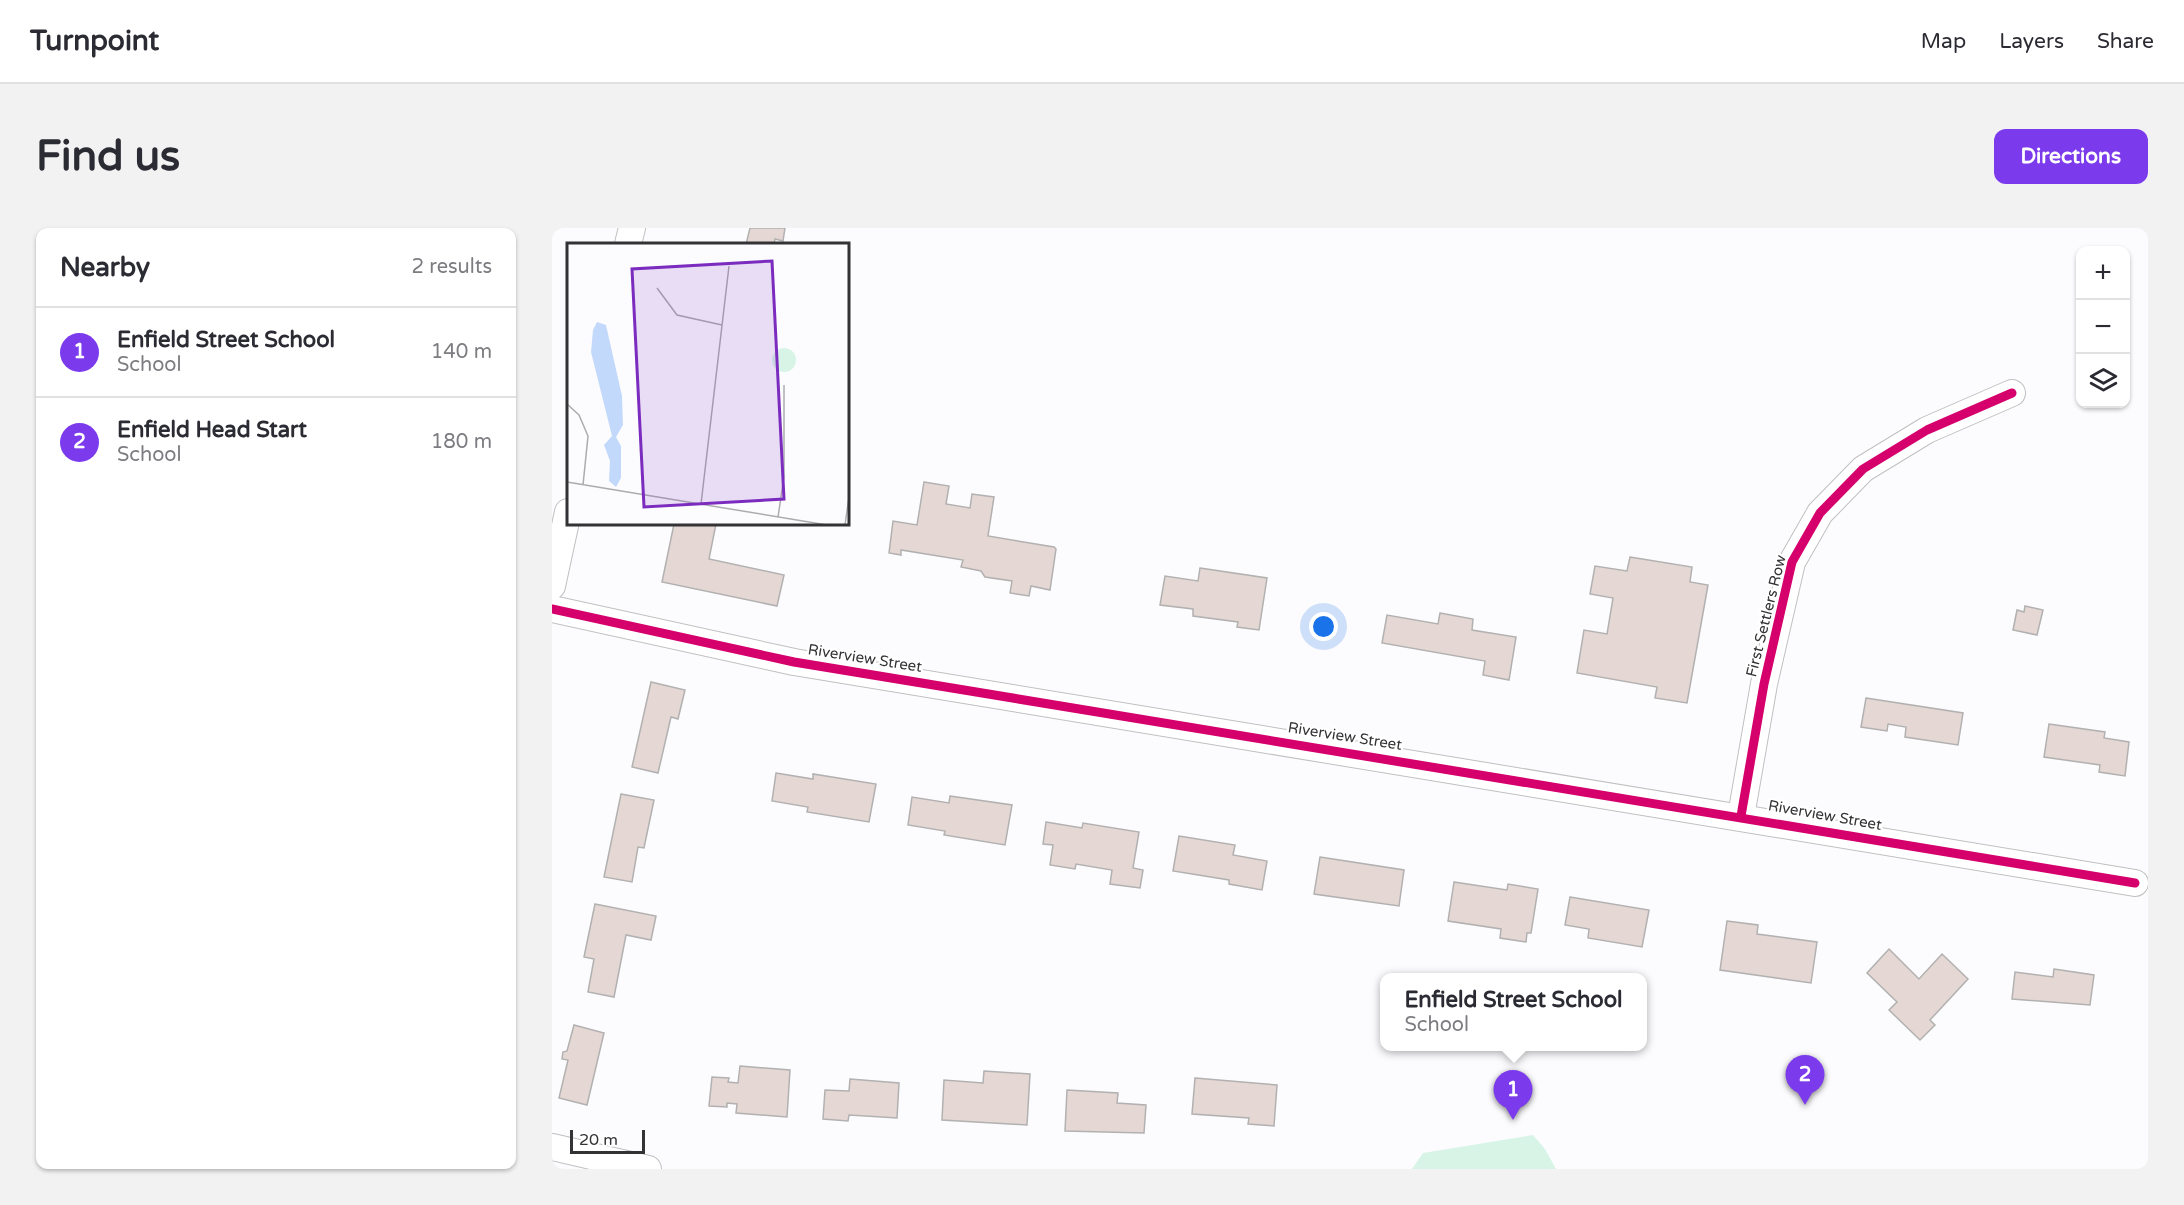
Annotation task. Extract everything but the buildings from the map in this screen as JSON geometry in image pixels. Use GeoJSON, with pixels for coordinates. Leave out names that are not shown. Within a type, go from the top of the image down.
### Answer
{"type":"FeatureCollection","features":[{"type":"Feature","properties":{"kind":"street"},"geometry":{"type":"LineString","coordinates":[[628,243],[632,228]]}},
{"type":"Feature","properties":{"kind":"street","name":"First Settlers Row"},"geometry":{"type":"LineString","coordinates":[[1741,816],[1764,684],[1792,562],[1820,513],[1863,470],[1890,452],[1927,430],[2012,393]]}},
{"type":"Feature","properties":{"kind":"street"},"geometry":{"type":"LineString","coordinates":[[552,586],[567,517]]}},
{"type":"Feature","properties":{"kind":"street","name":"Riverview Street"},"geometry":{"type":"LineString","coordinates":[[552,609],[794,662],[1741,816],[2135,883]]}},
{"type":"Feature","properties":{"kind":"street"},"geometry":{"type":"LineString","coordinates":[[552,1147],[648,1169]]}},
{"type":"Feature","properties":{"kind":"green space"},"geometry":{"type":"Polygon","coordinates":[[[1533,1135],[1545,1149],[1556,1169],[1412,1169],[1423,1153],[1533,1135]]]}},
{"type":"Feature","properties":{"kind":"cycle path"},"geometry":{"type":"LineString","coordinates":[[1741,816],[1764,684],[1792,562],[1820,513],[1863,469],[1927,430],[2012,393]]}},
{"type":"Feature","properties":{"kind":"cycle path"},"geometry":{"type":"LineString","coordinates":[[552,609],[794,662],[2135,883]]}},
{"type":"Feature","properties":{"kind":"place","name":"Enfield Head Start"},"geometry":{"type":"Point","coordinates":[1805,1105]}},
{"type":"Feature","properties":{"kind":"place","name":"Enfield Street School"},"geometry":{"type":"Point","coordinates":[1513,1120]}}]}
